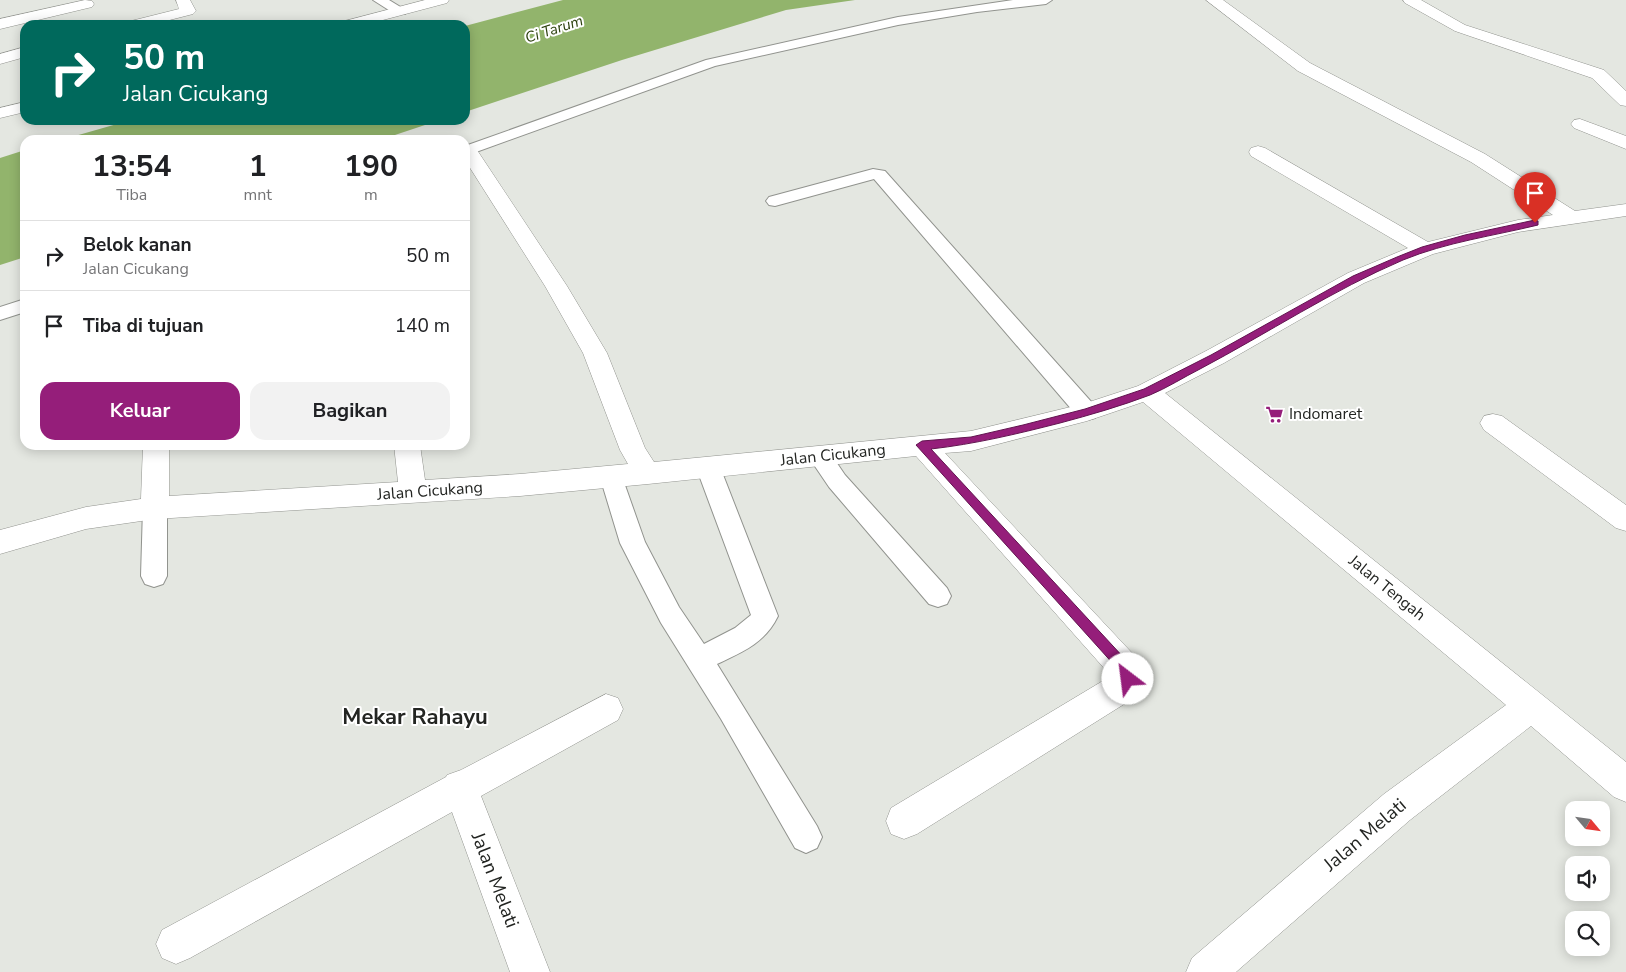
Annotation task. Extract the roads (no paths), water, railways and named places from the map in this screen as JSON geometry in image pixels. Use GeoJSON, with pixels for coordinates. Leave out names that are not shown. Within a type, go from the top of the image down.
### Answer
{"type":"FeatureCollection","features":[{"type":"Feature","properties":{"kind":"street"},"geometry":{"type":"LineString","coordinates":[[365,20],[442,0]]}},
{"type":"Feature","properties":{"kind":"street"},"geometry":{"type":"LineString","coordinates":[[1213,0],[1304,66],[1478,158],[1570,217]]}},
{"type":"Feature","properties":{"kind":"street"},"geometry":{"type":"LineString","coordinates":[[1410,0],[1460,28],[1598,74],[1626,100]]}},
{"type":"Feature","properties":{"kind":"street"},"geometry":{"type":"LineString","coordinates":[[0,24],[87,4]]}},
{"type":"Feature","properties":{"kind":"street"},"geometry":{"type":"LineString","coordinates":[[145,20],[185,5],[193,20]]}},
{"type":"Feature","properties":{"kind":"street"},"geometry":{"type":"LineString","coordinates":[[0,58],[20,53]]}},
{"type":"Feature","properties":{"kind":"street"},"geometry":{"type":"LineString","coordinates":[[0,113],[20,108]]}},
{"type":"Feature","properties":{"kind":"street"},"geometry":{"type":"LineString","coordinates":[[1580,124],[1626,143]]}},
{"type":"Feature","properties":{"kind":"street"},"geometry":{"type":"LineString","coordinates":[[1258,152],[1425,249]]}},
{"type":"Feature","properties":{"kind":"street"},"geometry":{"type":"LineString","coordinates":[[470,156],[556,286],[595,353],[633,450],[648,474]]}},
{"type":"Feature","properties":{"kind":"street","name":"Jalan Cicukang"},"geometry":{"type":"LineString","coordinates":[[0,542],[86,518],[154,508],[413,493],[612,477],[971,441],[1087,412],[1147,392],[1215,357],[1356,278],[1425,249],[1501,230],[1570,217],[1626,210]]}},
{"type":"Feature","properties":{"kind":"street","name":"Jalan Tengah"},"geometry":{"type":"LineString","coordinates":[[1147,392],[1532,706],[1626,786]]}},
{"type":"Feature","properties":{"kind":"street"},"geometry":{"type":"LineString","coordinates":[[1493,423],[1626,520]]}},
{"type":"Feature","properties":{"kind":"street"},"geometry":{"type":"LineString","coordinates":[[904,821],[1126,685],[1128,679],[1121,663],[922,445]]}},
{"type":"Feature","properties":{"kind":"street"},"geometry":{"type":"LineString","coordinates":[[154,508],[156,450]]}},
{"type":"Feature","properties":{"kind":"street"},"geometry":{"type":"LineString","coordinates":[[408,450],[413,493]]}},
{"type":"Feature","properties":{"kind":"street","name":"Jalan Melati"},"geometry":{"type":"LineString","coordinates":[[1206,972],[1397,806],[1532,706]]}},
{"type":"Feature","properties":{"kind":"street"},"geometry":{"type":"LineString","coordinates":[[176,944],[460,787],[606,709]]}},
{"type":"Feature","properties":{"kind":"street","name":"Jalan Melati"},"geometry":{"type":"LineString","coordinates":[[460,787],[530,972]]}},
{"type":"Feature","properties":{"kind":"lane"},"geometry":{"type":"LineString","coordinates":[[379,0],[400,11]]}},
{"type":"Feature","properties":{"kind":"lane"},"geometry":{"type":"LineString","coordinates":[[470,149],[711,63],[898,21],[977,8],[1046,0]]}},
{"type":"Feature","properties":{"kind":"lane"},"geometry":{"type":"LineString","coordinates":[[775,201],[873,174],[879,176],[1043,359],[1087,412]]}},
{"type":"Feature","properties":{"kind":"lane"},"geometry":{"type":"LineString","coordinates":[[0,314],[20,307]]}},
{"type":"Feature","properties":{"kind":"lane"},"geometry":{"type":"LineString","coordinates":[[820,456],[836,481],[938,596]]}},
{"type":"Feature","properties":{"kind":"lane"},"geometry":{"type":"LineString","coordinates":[[699,659],[750,634],[760,626],[765,616],[708,467]]}},
{"type":"Feature","properties":{"kind":"lane"},"geometry":{"type":"LineString","coordinates":[[612,477],[633,543],[670,615],[699,659],[806,837]]}},
{"type":"Feature","properties":{"kind":"lane"},"geometry":{"type":"LineString","coordinates":[[154,508],[154,576]]}},
{"type":"Feature","properties":{"kind":"water","name":"Ci Tarum"},"geometry":{"type":"Polygon","coordinates":[[[563,0],[855,0],[786,10],[622,60],[470,110],[470,25],[563,0]]]}},
{"type":"Feature","properties":{"kind":"water"},"geometry":{"type":"Polygon","coordinates":[[[114,125],[425,125],[395,135],[78,135],[114,125]]]}},
{"type":"Feature","properties":{"kind":"water"},"geometry":{"type":"Polygon","coordinates":[[[20,152],[20,259],[0,265],[0,158],[20,152]]]}},
{"type":"Feature","properties":{"kind":"place","name":"Indomaret"},"geometry":{"type":"Point","coordinates":[1275,414]}},
{"type":"Feature","properties":{"kind":"district","name":"Mekar Rahayu"},"geometry":{"type":"Point","coordinates":[415,717]}}]}
